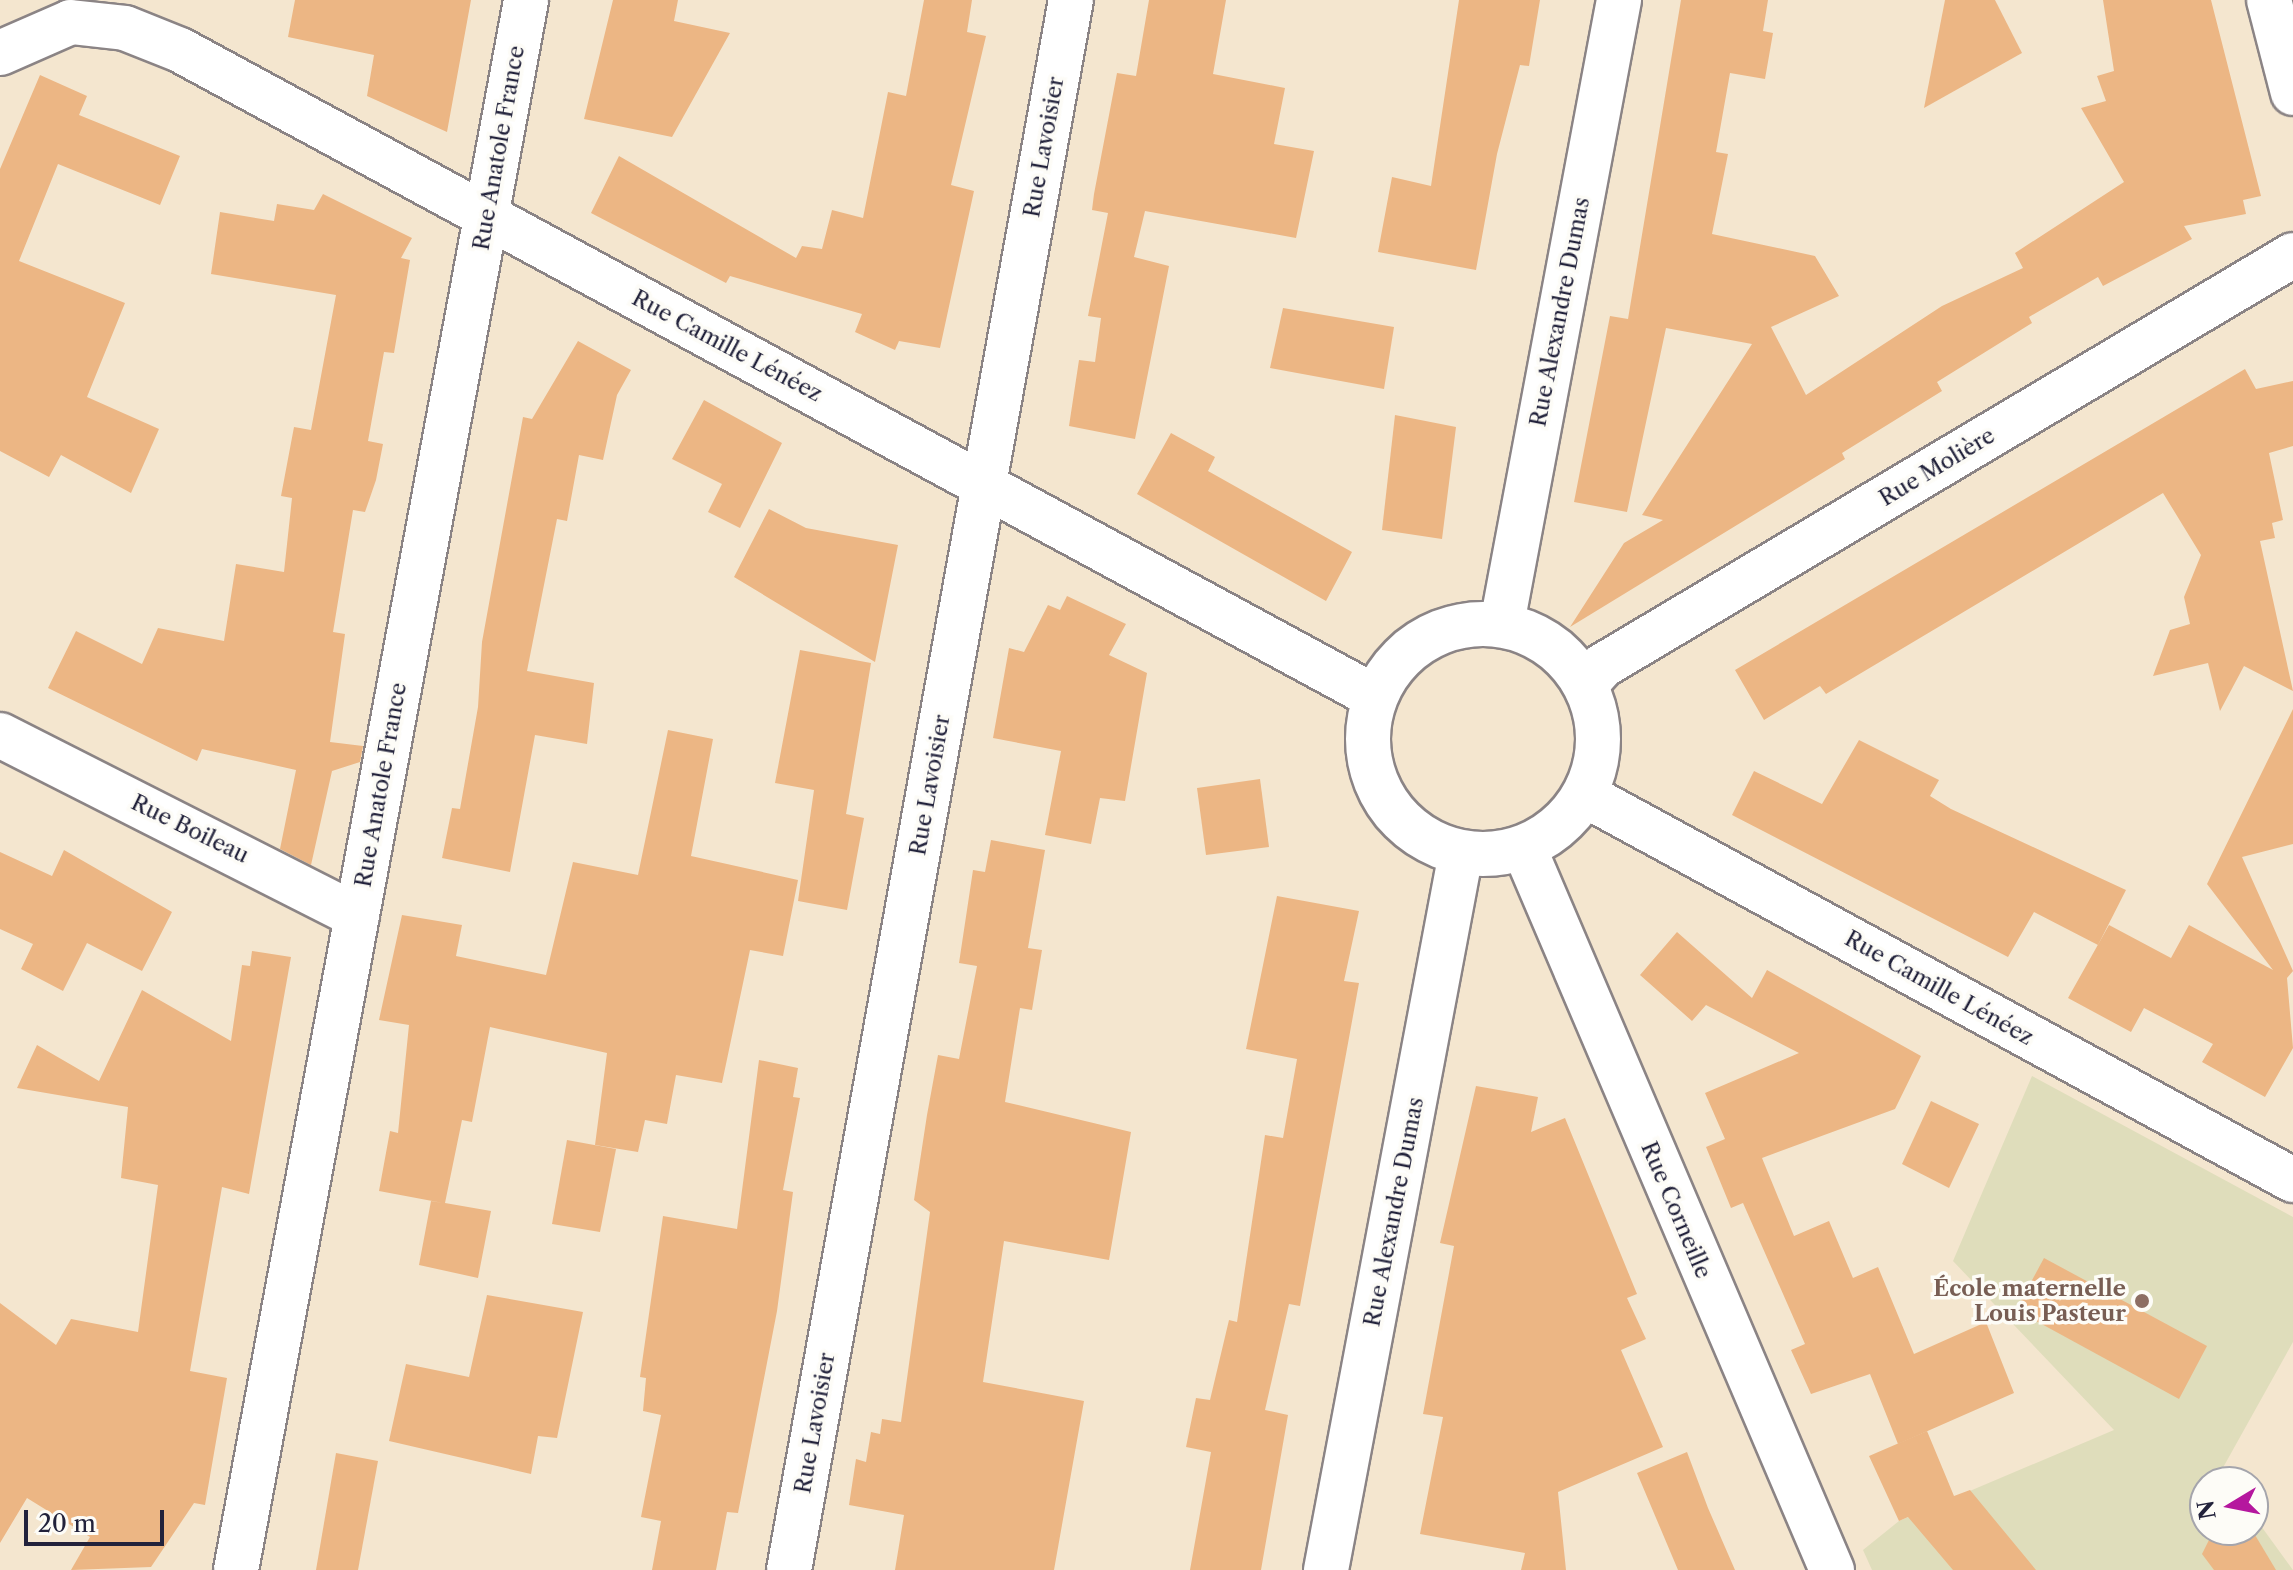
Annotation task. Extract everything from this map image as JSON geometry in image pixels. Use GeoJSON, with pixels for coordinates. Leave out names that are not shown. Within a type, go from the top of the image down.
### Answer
{"type":"FeatureCollection","features":[{"type":"Feature","properties":{"kind":"street","name":"Rue Anatole France"},"geometry":{"type":"LineString","coordinates":[[236,1570],[526,0]]}},
{"type":"Feature","properties":{"kind":"street","name":"Rue Lavoisier"},"geometry":{"type":"LineString","coordinates":[[789,1570],[1071,0]]}},
{"type":"Feature","properties":{"kind":"street","name":"Rue Alexandre Dumas"},"geometry":{"type":"LineString","coordinates":[[1502,624],[1619,0]]}},
{"type":"Feature","properties":{"kind":"street"},"geometry":{"type":"LineString","coordinates":[[2269,0],[2293,93]]}},
{"type":"Feature","properties":{"kind":"street","name":"Rue Camille Lénéez"},"geometry":{"type":"LineString","coordinates":[[0,53],[71,22],[125,28],[180,50],[486,218],[984,482],[1375,697]]}},
{"type":"Feature","properties":{"kind":"street","name":"Rue Molière"},"geometry":{"type":"LineString","coordinates":[[1586,684],[1602,666],[2293,255]]}},
{"type":"Feature","properties":{"kind":"street"},"geometry":{"type":"LineString","coordinates":[[1462,624],[1502,624],[1555,648],[1586,684],[1598,720],[1597,759],[1585,795],[1559,826],[1524,848],[1461,853],[1423,839],[1393,812],[1371,763],[1375,697],[1395,663],[1425,638],[1462,624]]}},
{"type":"Feature","properties":{"kind":"street","name":"Rue Boileau"},"geometry":{"type":"LineString","coordinates":[[11,741],[357,916]]}},
{"type":"Feature","properties":{"kind":"street","name":"Rue Camille Lénéez"},"geometry":{"type":"LineString","coordinates":[[1585,795],[2293,1180]]}},
{"type":"Feature","properties":{"kind":"street","name":"Rue Corneille"},"geometry":{"type":"LineString","coordinates":[[1524,848],[1832,1570]]}},
{"type":"Feature","properties":{"kind":"street","name":"Rue Alexandre Dumas"},"geometry":{"type":"LineString","coordinates":[[1326,1570],[1461,853]]}},
{"type":"Feature","properties":{"kind":"shaded area","name":"École maternelle Louis Pasteur"},"geometry":{"type":"Polygon","coordinates":[[[2032,1076],[2293,1217],[2293,1342],[2224,1466],[2189,1466],[2189,1546],[2269,1546],[2269,1537],[2293,1570],[1872,1570],[1863,1550],[1899,1521],[2114,1430],[1953,1261],[2032,1076]]]}},
{"type":"Feature","properties":{"kind":"building"},"geometry":{"type":"Polygon","coordinates":[[[295,0],[471,0],[447,132],[367,96],[374,55],[288,37],[295,0]]]}},
{"type":"Feature","properties":{"kind":"building"},"geometry":{"type":"Polygon","coordinates":[[[613,0],[678,0],[674,21],[730,33],[672,137],[584,119],[613,0]]]}},
{"type":"Feature","properties":{"kind":"building"},"geometry":{"type":"Polygon","coordinates":[[[924,0],[972,0],[967,32],[986,36],[951,185],[974,191],[940,348],[899,341],[895,350],[855,332],[862,314],[730,276],[726,283],[591,213],[619,156],[796,258],[802,246],[822,249],[832,210],[863,218],[888,92],[906,96],[924,0]]]}},
{"type":"Feature","properties":{"kind":"building"},"geometry":{"type":"Polygon","coordinates":[[[1149,0],[1226,0],[1213,74],[1285,88],[1274,144],[1314,151],[1296,238],[1145,211],[1134,257],[1169,266],[1135,439],[1069,426],[1079,360],[1095,362],[1101,318],[1088,316],[1108,213],[1092,210],[1094,194],[1117,73],[1136,76],[1149,0]]]}},
{"type":"Feature","properties":{"kind":"building"},"geometry":{"type":"Polygon","coordinates":[[[1459,0],[1540,0],[1529,66],[1520,65],[1497,154],[1476,270],[1378,252],[1392,177],[1431,186],[1459,0]]]}},
{"type":"Feature","properties":{"kind":"building"},"geometry":{"type":"Polygon","coordinates":[[[1681,0],[1768,0],[1763,31],[1773,33],[1765,79],[1730,73],[1716,152],[1728,154],[1712,234],[1815,256],[1839,296],[1771,327],[1806,395],[1942,306],[2023,268],[2015,253],[2124,182],[2081,108],[2106,101],[2097,76],[2114,71],[2103,0],[2211,0],[2261,196],[2243,200],[2246,214],[2184,226],[2192,239],[2103,286],[2098,277],[2029,317],[2032,323],[1937,382],[1942,391],[1842,453],[1845,459],[1570,627],[1624,543],[1663,520],[1642,515],[1752,344],[1666,328],[1627,512],[1574,502],[1610,316],[1628,319],[1681,0]]]}},
{"type":"Feature","properties":{"kind":"building"},"geometry":{"type":"Polygon","coordinates":[[[1945,0],[1995,0],[2022,53],[1924,108],[1945,0]]]}},
{"type":"Feature","properties":{"kind":"building"},"geometry":{"type":"Polygon","coordinates":[[[40,75],[87,96],[79,115],[180,156],[160,205],[58,164],[19,261],[125,303],[87,397],[159,429],[131,493],[61,455],[49,477],[0,451],[0,169],[40,75]]]}},
{"type":"Feature","properties":{"kind":"building"},"geometry":{"type":"Polygon","coordinates":[[[323,194],[412,238],[401,258],[410,260],[394,353],[384,352],[368,441],[383,444],[376,480],[365,512],[353,510],[333,632],[345,634],[330,742],[363,746],[360,762],[332,771],[311,865],[280,849],[296,770],[202,749],[197,761],[48,688],[76,631],[142,664],[158,628],[224,641],[236,564],[284,572],[292,498],[281,496],[294,427],[311,430],[336,295],[211,274],[220,212],[274,221],[277,204],[314,210],[323,194]]]}},
{"type":"Feature","properties":{"kind":"building"},"geometry":{"type":"Polygon","coordinates":[[[1283,308],[1394,327],[1384,389],[1270,368],[1283,308]]]}},
{"type":"Feature","properties":{"kind":"building"},"geometry":{"type":"Polygon","coordinates":[[[578,341],[631,370],[617,395],[603,460],[579,455],[567,521],[557,519],[527,671],[594,683],[587,744],[535,735],[510,872],[442,858],[452,808],[460,809],[478,707],[482,642],[523,417],[532,419],[578,341]]]}},
{"type":"Feature","properties":{"kind":"building"},"geometry":{"type":"Polygon","coordinates":[[[2245,369],[2256,389],[2293,381],[2293,446],[2269,453],[2283,520],[2272,523],[2275,538],[2260,541],[2293,691],[2244,666],[2220,711],[2208,663],[2153,676],[2170,630],[2190,624],[2184,597],[2201,555],[2163,493],[1826,694],[1820,686],[1764,720],[1735,670],[2245,369]]]}},
{"type":"Feature","properties":{"kind":"building"},"geometry":{"type":"Polygon","coordinates":[[[704,400],[782,443],[740,528],[708,512],[722,484],[672,459],[704,400]]]}},
{"type":"Feature","properties":{"kind":"building"},"geometry":{"type":"Polygon","coordinates":[[[1395,415],[1456,427],[1442,539],[1382,530],[1395,415]]]}},
{"type":"Feature","properties":{"kind":"building"},"geometry":{"type":"Polygon","coordinates":[[[1171,433],[1215,457],[1208,471],[1352,552],[1326,601],[1137,494],[1171,433]]]}},
{"type":"Feature","properties":{"kind":"building"},"geometry":{"type":"Polygon","coordinates":[[[769,509],[806,528],[898,545],[875,662],[734,577],[769,509]]]}},
{"type":"Feature","properties":{"kind":"building"},"geometry":{"type":"Polygon","coordinates":[[[1067,596],[1126,624],[1109,655],[1147,673],[1125,801],[1100,798],[1091,844],[1045,835],[1061,751],[993,738],[1009,648],[1024,652],[1048,605],[1060,610],[1067,596]]]}},
{"type":"Feature","properties":{"kind":"building"},"geometry":{"type":"Polygon","coordinates":[[[800,650],[871,663],[846,814],[864,818],[847,910],[798,901],[814,790],[775,783],[800,650]]]}},
{"type":"Feature","properties":{"kind":"building"},"geometry":{"type":"Polygon","coordinates":[[[2293,709],[2293,844],[2242,857],[2293,971],[2287,978],[2293,1048],[2265,1097],[2202,1062],[2213,1044],[2144,1008],[2131,1032],[2068,998],[2109,925],[2171,958],[2189,925],[2273,970],[2207,884],[2293,709]]]}},
{"type":"Feature","properties":{"kind":"building"},"geometry":{"type":"Polygon","coordinates":[[[668,730],[713,739],[691,856],[798,880],[783,956],[750,950],[722,1083],[676,1075],[667,1124],[645,1120],[638,1152],[595,1145],[607,1053],[490,1027],[472,1122],[462,1120],[445,1203],[491,1211],[478,1278],[419,1265],[431,1201],[443,1203],[379,1191],[390,1131],[398,1133],[409,1025],[379,1020],[402,915],[462,925],[456,956],[546,975],[573,862],[638,875],[668,730]]]}},
{"type":"Feature","properties":{"kind":"building"},"geometry":{"type":"Polygon","coordinates":[[[1859,740],[1939,780],[1930,796],[1951,809],[2126,890],[2098,945],[2034,912],[2008,957],[1732,815],[1754,771],[1822,804],[1859,740]]]}},
{"type":"Feature","properties":{"kind":"building"},"geometry":{"type":"Polygon","coordinates":[[[1260,779],[1269,847],[1206,855],[1197,788],[1260,779]]]}},
{"type":"Feature","properties":{"kind":"building"},"geometry":{"type":"Polygon","coordinates":[[[991,840],[1045,850],[1028,948],[1042,950],[1032,1010],[1020,1008],[1005,1102],[1131,1132],[1109,1260],[1004,1241],[983,1382],[1084,1401],[1054,1570],[895,1570],[904,1515],[849,1505],[856,1459],[866,1462],[871,1432],[880,1434],[882,1419],[901,1422],[930,1212],[914,1200],[927,1115],[938,1055],[959,1059],[977,966],[959,963],[973,870],[985,872],[991,840]]]}},
{"type":"Feature","properties":{"kind":"building"},"geometry":{"type":"Polygon","coordinates":[[[64,850],[172,912],[142,971],[87,943],[63,991],[21,969],[33,944],[0,929],[0,852],[52,876],[64,850]]]}},
{"type":"Feature","properties":{"kind":"building"},"geometry":{"type":"Polygon","coordinates":[[[1277,896],[1359,911],[1344,981],[1359,983],[1300,1306],[1289,1304],[1265,1410],[1288,1415],[1261,1570],[1190,1570],[1211,1452],[1186,1447],[1196,1398],[1210,1400],[1229,1320],[1237,1322],[1265,1135],[1283,1138],[1297,1059],[1246,1049],[1277,896]]]}},
{"type":"Feature","properties":{"kind":"building"},"geometry":{"type":"Polygon","coordinates":[[[1677,932],[1752,998],[1767,970],[1921,1056],[1895,1109],[1762,1158],[1794,1236],[1829,1221],[1853,1278],[1878,1267],[1914,1354],[1986,1322],[2014,1393],[1898,1444],[1870,1374],[1811,1394],[1791,1350],[1805,1344],[1743,1203],[1731,1208],[1706,1147],[1725,1139],[1705,1093],[1799,1053],[1706,1005],[1692,1021],[1640,975],[1677,932]]]}},
{"type":"Feature","properties":{"kind":"building"},"geometry":{"type":"Polygon","coordinates":[[[252,951],[291,957],[249,1194],[222,1187],[190,1371],[227,1378],[205,1505],[194,1503],[151,1567],[71,1570],[90,1537],[27,1498],[0,1543],[0,1303],[56,1345],[71,1319],[138,1332],[158,1185],[121,1178],[128,1107],[17,1088],[37,1045],[99,1081],[142,990],[231,1041],[242,965],[250,966],[252,951]]]}},
{"type":"Feature","properties":{"kind":"building"},"geometry":{"type":"Polygon","coordinates":[[[759,1060],[798,1068],[793,1097],[800,1098],[783,1190],[793,1192],[777,1311],[738,1513],[727,1512],[716,1570],[652,1570],[661,1521],[641,1517],[661,1415],[643,1411],[646,1378],[640,1377],[663,1216],[737,1229],[759,1060]]]}},
{"type":"Feature","properties":{"kind":"building"},"geometry":{"type":"Polygon","coordinates":[[[1476,1086],[1538,1097],[1531,1132],[1565,1118],[1637,1294],[1627,1298],[1646,1339],[1621,1350],[1663,1447],[1558,1492],[1566,1570],[1521,1570],[1525,1553],[1420,1534],[1443,1417],[1423,1414],[1454,1246],[1440,1243],[1476,1086]]]}},
{"type":"Feature","properties":{"kind":"building"},"geometry":{"type":"Polygon","coordinates":[[[1931,1101],[1979,1124],[1949,1188],[1902,1164],[1931,1101]]]}},
{"type":"Feature","properties":{"kind":"building"},"geometry":{"type":"Polygon","coordinates":[[[567,1140],[616,1149],[600,1232],[552,1224],[567,1140]]]}},
{"type":"Feature","properties":{"kind":"building"},"geometry":{"type":"Polygon","coordinates":[[[2044,1258],[2207,1346],[2179,1399],[2016,1310],[2044,1258]]]}},
{"type":"Feature","properties":{"kind":"building"},"geometry":{"type":"Polygon","coordinates":[[[487,1295],[583,1312],[557,1438],[538,1436],[531,1474],[389,1441],[406,1364],[469,1377],[487,1295]]]}},
{"type":"Feature","properties":{"kind":"building"},"geometry":{"type":"Polygon","coordinates":[[[1927,1431],[1954,1496],[1970,1490],[2036,1570],[1953,1570],[1908,1517],[1899,1521],[1869,1456],[1927,1431]]]}},
{"type":"Feature","properties":{"kind":"building"},"geometry":{"type":"Polygon","coordinates":[[[1687,1452],[1735,1570],[1678,1570],[1637,1473],[1687,1452]]]}},
{"type":"Feature","properties":{"kind":"building"},"geometry":{"type":"Polygon","coordinates":[[[336,1453],[378,1461],[358,1570],[316,1570],[336,1453]]]}},
{"type":"Feature","properties":{"kind":"building"},"geometry":{"type":"Polygon","coordinates":[[[2206,1546],[2262,1546],[2276,1570],[2214,1570],[2202,1554],[2206,1546]]]}},
{"type":"Feature","properties":{"kind":"place","name":"École maternelle Louis Pasteur"},"geometry":{"type":"Point","coordinates":[2142,1301]}}]}
